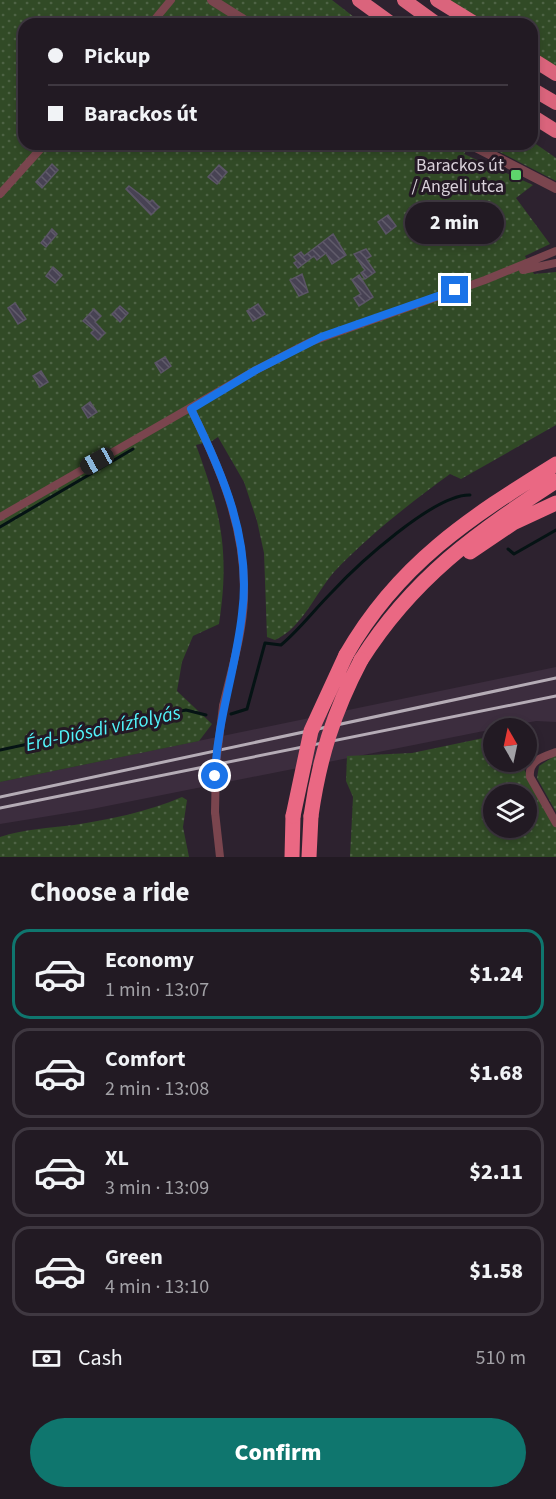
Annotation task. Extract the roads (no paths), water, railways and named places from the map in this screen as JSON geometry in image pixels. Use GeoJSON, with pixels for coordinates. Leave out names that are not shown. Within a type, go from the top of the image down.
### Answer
{"type":"FeatureCollection","features":[{"type":"Feature","properties":{"kind":"highway"},"geometry":{"type":"LineString","coordinates":[[359,0],[384,18]]}},
{"type":"Feature","properties":{"kind":"highway"},"geometry":{"type":"LineString","coordinates":[[404,0],[428,18]]}},
{"type":"Feature","properties":{"kind":"highway"},"geometry":{"type":"LineString","coordinates":[[437,0],[466,18]]}},
{"type":"Feature","properties":{"kind":"highway"},"geometry":{"type":"LineString","coordinates":[[538,63],[556,74]]}},
{"type":"Feature","properties":{"kind":"highway"},"geometry":{"type":"LineString","coordinates":[[538,92],[556,103]]}},
{"type":"Feature","properties":{"kind":"highway"},"geometry":{"type":"LineString","coordinates":[[538,121],[553,132]]}},
{"type":"Feature","properties":{"kind":"highway"},"geometry":{"type":"LineString","coordinates":[[292,857],[293,816],[310,731],[331,682],[382,599],[427,554],[479,513],[556,464]]}},
{"type":"Feature","properties":{"kind":"highway"},"geometry":{"type":"LineString","coordinates":[[309,857],[311,816],[321,757],[345,691],[361,660],[404,600],[429,574],[466,543],[556,481]]}},
{"type":"Feature","properties":{"kind":"highway"},"geometry":{"type":"LineString","coordinates":[[404,600],[513,523],[556,503]]}},
{"type":"Feature","properties":{"kind":"street"},"geometry":{"type":"LineString","coordinates":[[156,18],[171,0]]}},
{"type":"Feature","properties":{"kind":"street"},"geometry":{"type":"LineString","coordinates":[[212,0],[240,18]]}},
{"type":"Feature","properties":{"kind":"street"},"geometry":{"type":"LineString","coordinates":[[0,194],[40,150]]}},
{"type":"Feature","properties":{"kind":"street"},"geometry":{"type":"LineString","coordinates":[[482,150],[556,188]]}},
{"type":"Feature","properties":{"kind":"street"},"geometry":{"type":"LineString","coordinates":[[545,182],[556,192]]}},
{"type":"Feature","properties":{"kind":"street"},"geometry":{"type":"LineString","coordinates":[[0,517],[256,370],[333,332],[485,280],[556,251]]}},
{"type":"Feature","properties":{"kind":"street"},"geometry":{"type":"LineString","coordinates":[[485,280],[556,263]]}},
{"type":"Feature","properties":{"kind":"street"},"geometry":{"type":"LineString","coordinates":[[191,409],[232,502],[241,546],[242,615],[223,706],[216,764],[215,812],[220,857]]}},
{"type":"Feature","properties":{"kind":"street"},"geometry":{"type":"LineString","coordinates":[[556,752],[531,765],[530,777],[556,823]]}},
{"type":"Feature","properties":{"kind":"waterway"},"geometry":{"type":"LineString","coordinates":[[0,527],[133,449]]}},
{"type":"Feature","properties":{"kind":"waterway","name":"Érd-Diósdi vízfolyás"},"geometry":{"type":"LineString","coordinates":[[231,714],[247,709],[265,643],[281,645],[359,565],[417,518],[455,498],[470,495]]}},
{"type":"Feature","properties":{"kind":"waterway","name":"Érd-Diósdi vízfolyás"},"geometry":{"type":"LineString","coordinates":[[508,549],[514,554],[556,530]]}},
{"type":"Feature","properties":{"kind":"waterway","name":"Érd-Diósdi vízfolyás"},"geometry":{"type":"LineString","coordinates":[[0,750],[186,710],[206,715]]}},
{"type":"Feature","properties":{"kind":"railway"},"geometry":{"type":"LineString","coordinates":[[0,797],[556,678]]}},
{"type":"Feature","properties":{"kind":"railway"},"geometry":{"type":"LineString","coordinates":[[0,808],[556,696]]}},
{"type":"Feature","properties":{"kind":"place","name":"Barackos út / Angeli utca"},"geometry":{"type":"Point","coordinates":[516,175]}}]}
